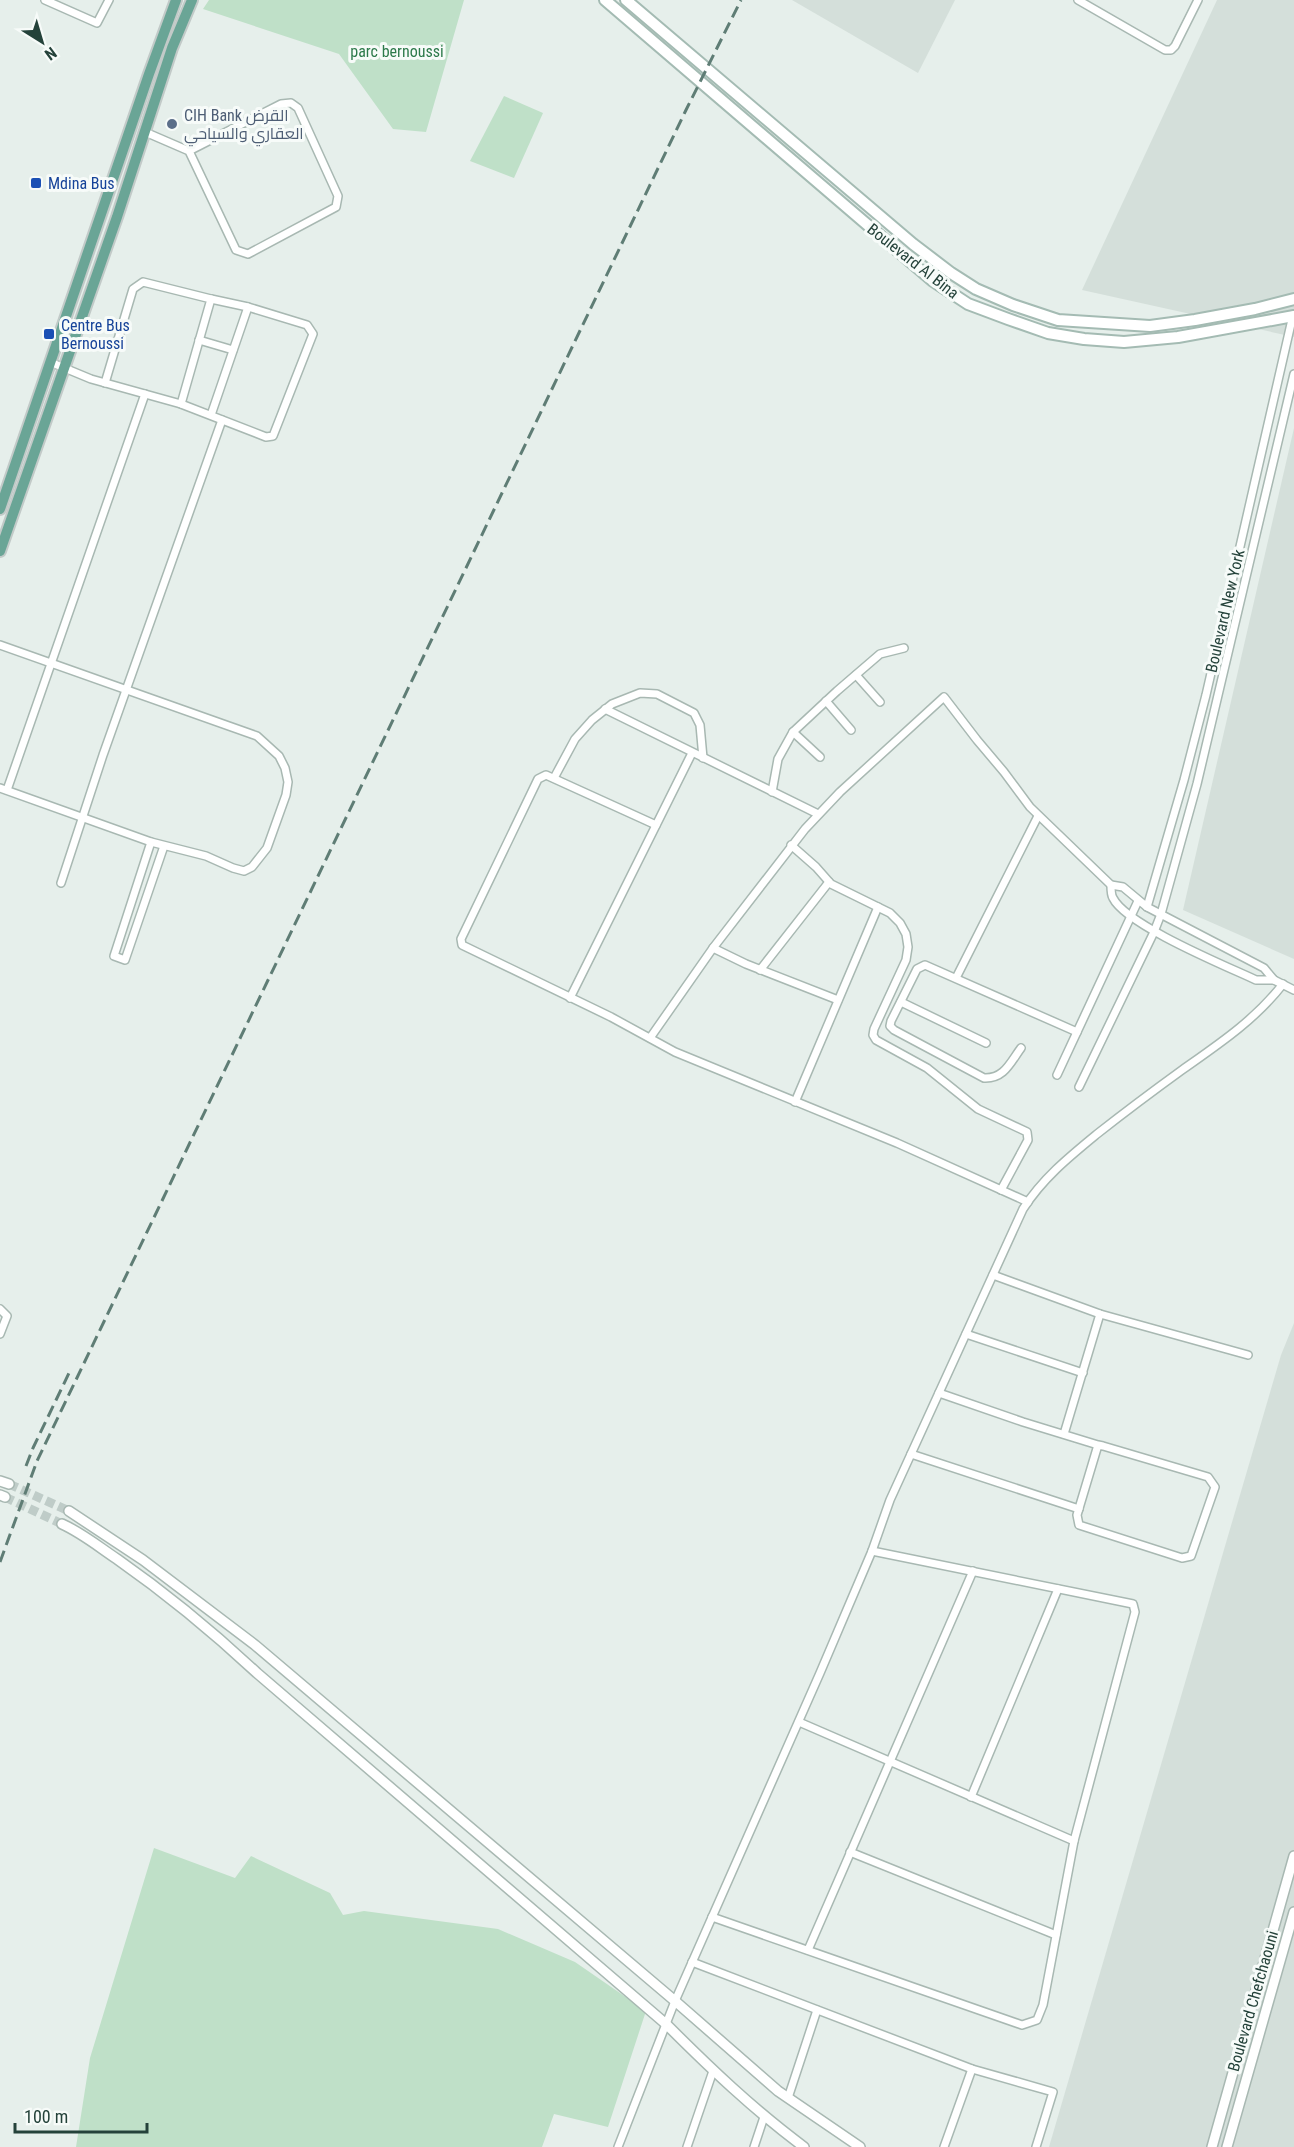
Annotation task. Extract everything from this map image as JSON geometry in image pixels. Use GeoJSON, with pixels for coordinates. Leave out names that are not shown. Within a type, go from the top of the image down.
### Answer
{"type":"FeatureCollection","features":[{"type":"Feature","properties":{"kind":"main road","name":"Boulevard Al Bina"},"geometry":{"type":"LineString","coordinates":[[605,0],[933,281],[968,304],[1048,333],[1124,342],[1178,337],[1294,315]]}},
{"type":"Feature","properties":{"kind":"main road","name":"Boulevard Al Bina"},"geometry":{"type":"LineString","coordinates":[[626,0],[913,244],[976,289],[1058,320],[1150,326],[1215,317],[1294,299]]}},
{"type":"Feature","properties":{"kind":"main road"},"geometry":{"type":"LineString","coordinates":[[0,509],[174,1]]}},
{"type":"Feature","properties":{"kind":"main road"},"geometry":{"type":"LineString","coordinates":[[0,551],[65,368],[172,48],[190,5]]}},
{"type":"Feature","properties":{"kind":"street"},"geometry":{"type":"LineString","coordinates":[[45,0],[97,23],[110,0]]}},
{"type":"Feature","properties":{"kind":"street"},"geometry":{"type":"LineString","coordinates":[[1081,1],[1165,50],[1171,50],[1198,0]]}},
{"type":"Feature","properties":{"kind":"street"},"geometry":{"type":"LineString","coordinates":[[174,1],[190,5]]}},
{"type":"Feature","properties":{"kind":"street"},"geometry":{"type":"LineString","coordinates":[[145,132],[189,151],[236,250],[242,253],[248,254],[336,207],[339,202],[315,145],[294,104],[281,104],[189,151]]}},
{"type":"Feature","properties":{"kind":"street"},"geometry":{"type":"LineString","coordinates":[[50,362],[105,383],[181,404],[267,437],[273,436],[313,334],[307,325],[248,307],[143,282],[133,289],[105,383]]}},
{"type":"Feature","properties":{"kind":"street"},"geometry":{"type":"LineString","coordinates":[[181,404],[211,299]]}},
{"type":"Feature","properties":{"kind":"street"},"geometry":{"type":"LineString","coordinates":[[211,415],[248,307]]}},
{"type":"Feature","properties":{"kind":"street","name":"Boulevard New York"},"geometry":{"type":"LineString","coordinates":[[1147,907],[1206,695],[1294,315]]}},
{"type":"Feature","properties":{"kind":"street"},"geometry":{"type":"LineString","coordinates":[[199,340],[233,350]]}},
{"type":"Feature","properties":{"kind":"street","name":"Boulevard New York"},"geometry":{"type":"LineString","coordinates":[[1078,1087],[1161,914],[1197,784],[1294,374]]}},
{"type":"Feature","properties":{"kind":"street"},"geometry":{"type":"LineString","coordinates":[[0,645],[50,662],[128,689],[257,736],[279,756],[288,782],[286,795],[267,848],[252,867],[244,871],[206,856],[150,842],[3,789],[50,662],[145,393]]}},
{"type":"Feature","properties":{"kind":"street"},"geometry":{"type":"LineString","coordinates":[[61,883],[222,420]]}},
{"type":"Feature","properties":{"kind":"street"},"geometry":{"type":"LineString","coordinates":[[1242,534],[1256,536]]}},
{"type":"Feature","properties":{"kind":"street"},"geometry":{"type":"LineString","coordinates":[[772,792],[778,759],[793,732],[880,654],[903,648]]}},
{"type":"Feature","properties":{"kind":"street"},"geometry":{"type":"LineString","coordinates":[[856,675],[880,702]]}},
{"type":"Feature","properties":{"kind":"street"},"geometry":{"type":"LineString","coordinates":[[554,778],[582,729],[612,704],[646,693],[657,694],[691,710],[697,716],[703,758]]}},
{"type":"Feature","properties":{"kind":"street"},"geometry":{"type":"LineString","coordinates":[[1206,695],[1217,699]]}},
{"type":"Feature","properties":{"kind":"street"},"geometry":{"type":"LineString","coordinates":[[650,1038],[713,948],[791,845],[840,792],[944,697],[1030,807],[1111,885],[1123,887],[1147,907],[1264,968],[1274,980],[1288,987]]}},
{"type":"Feature","properties":{"kind":"street"},"geometry":{"type":"LineString","coordinates":[[826,702],[851,730]]}},
{"type":"Feature","properties":{"kind":"street"},"geometry":{"type":"LineString","coordinates":[[605,709],[818,814]]}},
{"type":"Feature","properties":{"kind":"street"},"geometry":{"type":"LineString","coordinates":[[793,732],[820,757]]}},
{"type":"Feature","properties":{"kind":"street"},"geometry":{"type":"LineString","coordinates":[[570,998],[692,753]]}},
{"type":"Feature","properties":{"kind":"street"},"geometry":{"type":"LineString","coordinates":[[656,825],[544,775],[538,779],[460,941],[463,947],[675,1052],[897,1143],[1028,1202]]}},
{"type":"Feature","properties":{"kind":"street"},"geometry":{"type":"LineString","coordinates":[[1184,780],[1197,784]]}},
{"type":"Feature","properties":{"kind":"street"},"geometry":{"type":"LineString","coordinates":[[956,978],[1038,816]]}},
{"type":"Feature","properties":{"kind":"street"},"geometry":{"type":"LineString","coordinates":[[150,842],[114,956],[125,960],[164,846]]}},
{"type":"Feature","properties":{"kind":"street"},"geometry":{"type":"LineString","coordinates":[[791,845],[837,888],[890,913],[900,923],[906,934],[908,947],[906,960],[874,1029],[874,1038],[927,1068],[978,1108],[1027,1132],[1028,1140],[1001,1191]]}},
{"type":"Feature","properties":{"kind":"street"},"geometry":{"type":"LineString","coordinates":[[760,970],[829,882]]}},
{"type":"Feature","properties":{"kind":"street"},"geometry":{"type":"LineString","coordinates":[[1111,885],[1113,898],[1131,917],[1154,932],[1256,980],[1274,980]]}},
{"type":"Feature","properties":{"kind":"street"},"geometry":{"type":"LineString","coordinates":[[1057,1075],[1138,901]]}},
{"type":"Feature","properties":{"kind":"street"},"geometry":{"type":"LineString","coordinates":[[130,907],[142,910]]}},
{"type":"Feature","properties":{"kind":"street"},"geometry":{"type":"LineString","coordinates":[[795,1102],[878,907]]}},
{"type":"Feature","properties":{"kind":"street"},"geometry":{"type":"LineString","coordinates":[[713,948],[760,970],[838,1000]]}},
{"type":"Feature","properties":{"kind":"street"},"geometry":{"type":"LineString","coordinates":[[1021,1048],[1002,1074],[991,1078],[980,1077],[890,1026],[917,969],[922,965],[928,965],[1077,1032]]}},
{"type":"Feature","properties":{"kind":"street"},"geometry":{"type":"LineString","coordinates":[[618,2147],[675,2001],[799,1722],[872,1551],[890,1500],[1018,1217],[1039,1186],[1061,1164],[1144,1098],[1244,1026],[1294,980]]}},
{"type":"Feature","properties":{"kind":"street"},"geometry":{"type":"LineString","coordinates":[[900,1002],[986,1043]]}},
{"type":"Feature","properties":{"kind":"street"},"geometry":{"type":"LineString","coordinates":[[993,1275],[1100,1314],[1248,1355]]}},
{"type":"Feature","properties":{"kind":"street"},"geometry":{"type":"LineString","coordinates":[[0,1309],[7,1316],[0,1334]]}},
{"type":"Feature","properties":{"kind":"street"},"geometry":{"type":"LineString","coordinates":[[1064,1434],[1100,1314]]}},
{"type":"Feature","properties":{"kind":"street"},"geometry":{"type":"LineString","coordinates":[[966,1334],[1083,1373]]}},
{"type":"Feature","properties":{"kind":"street"},"geometry":{"type":"LineString","coordinates":[[939,1393],[1064,1434],[1098,1444],[1208,1477],[1215,1487],[1192,1554],[1185,1559],[1081,1527],[1077,1519],[1079,1509],[1098,1444]]}},
{"type":"Feature","properties":{"kind":"street"},"geometry":{"type":"LineString","coordinates":[[911,1454],[1079,1509]]}},
{"type":"Feature","properties":{"kind":"street"},"geometry":{"type":"LineString","coordinates":[[69,1511],[115,1541],[255,1645],[788,2098],[860,2147]]}},
{"type":"Feature","properties":{"kind":"street"},"geometry":{"type":"LineString","coordinates":[[62,1524],[115,1558],[211,1630],[275,1688],[666,2024],[764,2117],[804,2147]]}},
{"type":"Feature","properties":{"kind":"street"},"geometry":{"type":"LineString","coordinates":[[712,1917],[1022,2025],[1037,2020],[1043,2005],[1074,1841],[1135,1612],[1132,1604],[872,1551]]}},
{"type":"Feature","properties":{"kind":"street"},"geometry":{"type":"LineString","coordinates":[[808,1950],[973,1571]]}},
{"type":"Feature","properties":{"kind":"street"},"geometry":{"type":"LineString","coordinates":[[173,1601],[181,1589]]}},
{"type":"Feature","properties":{"kind":"street"},"geometry":{"type":"LineString","coordinates":[[971,1797],[1058,1589]]}},
{"type":"Feature","properties":{"kind":"street"},"geometry":{"type":"LineString","coordinates":[[799,1722],[1074,1841]]}},
{"type":"Feature","properties":{"kind":"street"},"geometry":{"type":"LineString","coordinates":[[850,1852],[1056,1935]]}},
{"type":"Feature","properties":{"kind":"street","name":"Boulevard Chefchaouni"},"geometry":{"type":"LineString","coordinates":[[1212,2147],[1294,1856]]}},
{"type":"Feature","properties":{"kind":"street","name":"Boulevard Chefchaouni"},"geometry":{"type":"LineString","coordinates":[[1227,2147],[1294,1912]]}},
{"type":"Feature","properties":{"kind":"street"},"geometry":{"type":"LineString","coordinates":[[692,1962],[972,2069],[1053,2092],[1036,2147]]}},
{"type":"Feature","properties":{"kind":"street"},"geometry":{"type":"LineString","coordinates":[[788,2098],[817,2010]]}},
{"type":"Feature","properties":{"kind":"street"},"geometry":{"type":"LineString","coordinates":[[944,2147],[972,2069]]}},
{"type":"Feature","properties":{"kind":"street"},"geometry":{"type":"LineString","coordinates":[[687,2147],[713,2071]]}},
{"type":"Feature","properties":{"kind":"street"},"geometry":{"type":"LineString","coordinates":[[754,2147],[764,2117]]}},
{"type":"Feature","properties":{"kind":"shaded area"},"geometry":{"type":"Polygon","coordinates":[[[792,0],[955,0],[918,73],[792,0]]]}},
{"type":"Feature","properties":{"kind":"shaded area"},"geometry":{"type":"Polygon","coordinates":[[[1217,0],[1294,0],[1294,337],[1082,290],[1217,0]]]}},
{"type":"Feature","properties":{"kind":"shaded area"},"geometry":{"type":"Polygon","coordinates":[[[1294,428],[1294,959],[1183,910],[1294,428]]]}},
{"type":"Feature","properties":{"kind":"shaded area"},"geometry":{"type":"Polygon","coordinates":[[[1294,1323],[1294,2147],[1049,2147],[1281,1355],[1294,1323]]]}},
{"type":"Feature","properties":{"kind":"green space","name":"parc bernoussi"},"geometry":{"type":"Polygon","coordinates":[[[209,0],[464,0],[426,132],[393,129],[339,54],[203,9],[209,0]]]}},
{"type":"Feature","properties":{"kind":"green space"},"geometry":{"type":"Polygon","coordinates":[[[504,96],[543,113],[514,178],[470,161],[504,96]]]}},
{"type":"Feature","properties":{"kind":"green space"},"geometry":{"type":"Polygon","coordinates":[[[154,1848],[235,1878],[251,1856],[330,1893],[343,1915],[364,1911],[498,1929],[575,1962],[646,2011],[608,2127],[554,2114],[542,2147],[76,2147],[90,2058],[154,1848]]]}},
{"type":"Feature","properties":{"kind":"tunnel"},"geometry":{"type":"LineString","coordinates":[[9,1484],[69,1511]]}},
{"type":"Feature","properties":{"kind":"tunnel"},"geometry":{"type":"LineString","coordinates":[[5,1497],[62,1524]]}},
{"type":"Feature","properties":{"kind":"railway"},"geometry":{"type":"LineString","coordinates":[[0,1562],[37,1461],[741,0]]}},
{"type":"Feature","properties":{"kind":"railway"},"geometry":{"type":"LineString","coordinates":[[26,1466],[70,1371]]}},
{"type":"Feature","properties":{"kind":"place","name":"CIH Bank القرض العقاري والسياحي"},"geometry":{"type":"Point","coordinates":[172,124]}},
{"type":"Feature","properties":{"kind":"place","name":"Mdina Bus"},"geometry":{"type":"Point","coordinates":[36,183]}},
{"type":"Feature","properties":{"kind":"place","name":"Centre Bus Bernoussi"},"geometry":{"type":"Point","coordinates":[49,334]}}]}
